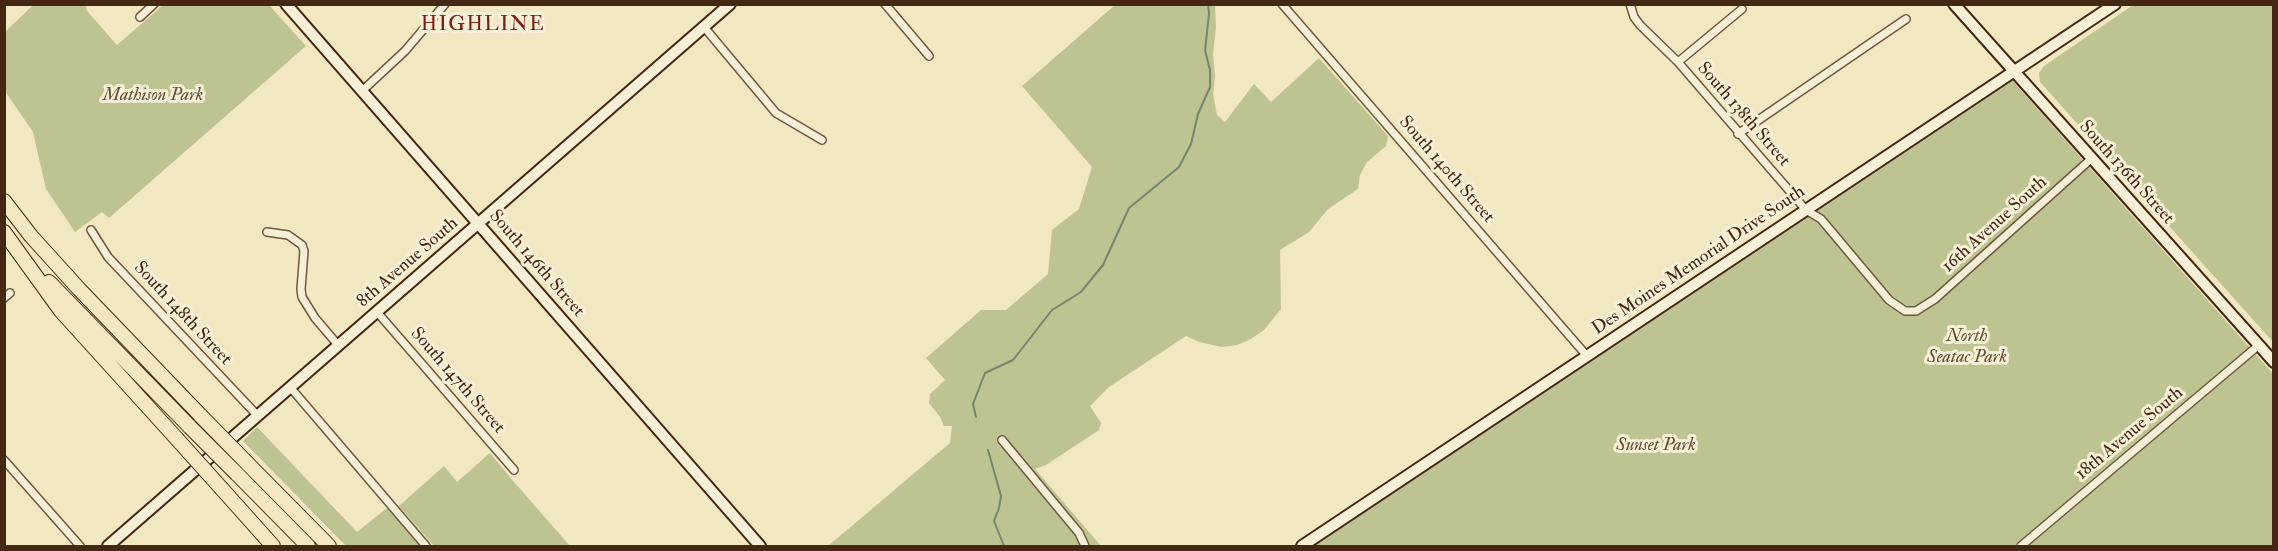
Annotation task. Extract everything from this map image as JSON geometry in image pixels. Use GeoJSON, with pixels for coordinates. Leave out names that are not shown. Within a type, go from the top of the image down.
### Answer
{"type":"FeatureCollection","features":[{"type":"Feature","properties":{"kind":"highway"},"geometry":{"type":"LineString","coordinates":[[4,201],[31,236],[79,289],[329,546]]}},
{"type":"Feature","properties":{"kind":"highway"},"geometry":{"type":"LineString","coordinates":[[4,232],[61,311],[273,546]]}},
{"type":"Feature","properties":{"kind":"highway"},"geometry":{"type":"LineString","coordinates":[[22,255],[308,546]]}},
{"type":"Feature","properties":{"kind":"street"},"geometry":{"type":"LineString","coordinates":[[140,17],[154,4]]}},
{"type":"Feature","properties":{"kind":"street","name":"South 146th Street"},"geometry":{"type":"LineString","coordinates":[[286,4],[760,546]]}},
{"type":"Feature","properties":{"kind":"street"},"geometry":{"type":"LineString","coordinates":[[362,91],[405,51],[445,4]]}},
{"type":"Feature","properties":{"kind":"street"},"geometry":{"type":"LineString","coordinates":[[885,4],[929,56]]}},
{"type":"Feature","properties":{"kind":"street","name":"South 140th Street"},"geometry":{"type":"LineString","coordinates":[[1282,4],[1587,356]]}},
{"type":"Feature","properties":{"kind":"street","name":"South 138th Street"},"geometry":{"type":"LineString","coordinates":[[1630,4],[1640,25],[1678,62],[1806,210],[1821,219],[1889,300],[1900,309],[1916,311]]}},
{"type":"Feature","properties":{"kind":"street","name":"South 136th Street"},"geometry":{"type":"LineString","coordinates":[[1954,4],[2274,362]]}},
{"type":"Feature","properties":{"kind":"street","name":"Des Moines Memorial Drive South"},"geometry":{"type":"LineString","coordinates":[[1302,546],[2115,4]]}},
{"type":"Feature","properties":{"kind":"street","name":"8th Avenue South"},"geometry":{"type":"LineString","coordinates":[[108,546],[479,224],[725,6]]}},
{"type":"Feature","properties":{"kind":"street"},"geometry":{"type":"LineString","coordinates":[[1678,62],[1742,9]]}},
{"type":"Feature","properties":{"kind":"street"},"geometry":{"type":"LineString","coordinates":[[1738,134],[1906,20]]}},
{"type":"Feature","properties":{"kind":"street"},"geometry":{"type":"LineString","coordinates":[[704,27],[776,113],[806,129],[822,141]]}},
{"type":"Feature","properties":{"kind":"street","name":"16th Avenue South"},"geometry":{"type":"LineString","coordinates":[[1916,311],[1935,299],[2091,159]]}},
{"type":"Feature","properties":{"kind":"street","name":"South 148th Street"},"geometry":{"type":"LineString","coordinates":[[91,230],[108,257],[257,415]]}},
{"type":"Feature","properties":{"kind":"street"},"geometry":{"type":"LineString","coordinates":[[267,232],[288,235],[302,245],[304,251],[301,289],[303,297],[315,318],[338,345]]}},
{"type":"Feature","properties":{"kind":"street","name":"South 147th Street"},"geometry":{"type":"LineString","coordinates":[[377,312],[514,470]]}},
{"type":"Feature","properties":{"kind":"street","name":"18th Avenue South"},"geometry":{"type":"LineString","coordinates":[[2021,546],[2259,345]]}},
{"type":"Feature","properties":{"kind":"street"},"geometry":{"type":"LineString","coordinates":[[290,387],[426,546]]}},
{"type":"Feature","properties":{"kind":"street"},"geometry":{"type":"LineString","coordinates":[[1002,440],[1079,532],[1085,546]]}},
{"type":"Feature","properties":{"kind":"street"},"geometry":{"type":"LineString","coordinates":[[4,460],[80,546]]}},
{"type":"Feature","properties":{"kind":"green space","name":"Mathison Park"},"geometry":{"type":"Polygon","coordinates":[[[34,4],[86,5],[87,11],[117,45],[163,5],[269,5],[306,46],[109,218],[102,212],[75,232],[46,189],[33,132],[5,91],[5,32],[34,4]]]}},
{"type":"Feature","properties":{"kind":"green space"},"geometry":{"type":"Polygon","coordinates":[[[1115,5],[1215,5],[1213,94],[1217,115],[1225,122],[1254,84],[1271,102],[1319,58],[1388,136],[1386,146],[1367,162],[1360,175],[1358,189],[1328,209],[1309,232],[1280,250],[1281,309],[1264,330],[1237,345],[1222,347],[1199,342],[1186,336],[1109,387],[1090,406],[1101,423],[1099,430],[1046,465],[1035,469],[1101,546],[828,546],[950,443],[952,426],[944,426],[929,403],[930,394],[945,380],[926,358],[981,310],[1006,310],[1048,274],[1052,230],[1079,209],[1092,167],[1022,86],[1115,5]]]}},
{"type":"Feature","properties":{"kind":"green space"},"geometry":{"type":"Polygon","coordinates":[[[2133,5],[2273,5],[2273,342],[2040,82],[2039,73],[2044,66],[2133,5]]]}},
{"type":"Feature","properties":{"kind":"green space","name":"North Seatac Park"},"geometry":{"type":"Polygon","coordinates":[[[2011,79],[2273,374],[2273,546],[1314,546],[2011,79]]]}},
{"type":"Feature","properties":{"kind":"green space"},"geometry":{"type":"Polygon","coordinates":[[[257,427],[357,532],[387,508],[420,546],[346,546],[243,441],[257,427]]]}},
{"type":"Feature","properties":{"kind":"green space"},"geometry":{"type":"Polygon","coordinates":[[[490,453],[570,546],[434,546],[399,506],[444,466],[457,482],[490,453]]]}},
{"type":"Feature","properties":{"kind":"waterway"},"geometry":{"type":"LineString","coordinates":[[976,417],[973,404],[985,373],[1013,360],[1052,310],[1081,292],[1103,265],[1129,208],[1179,167],[1191,144],[1198,114],[1210,87],[1210,70],[1205,50],[1208,4]]}},
{"type":"Feature","properties":{"kind":"waterway"},"geometry":{"type":"LineString","coordinates":[[988,450],[1001,496],[994,521],[1004,546]]}},
{"type":"Feature","properties":{"kind":"district","name":"HIGHLINE"},"geometry":{"type":"Point","coordinates":[483,26]}},
{"type":"Feature","properties":{"kind":"park label","name":"Sunset Park"},"geometry":{"type":"Point","coordinates":[1656,446]}}]}
